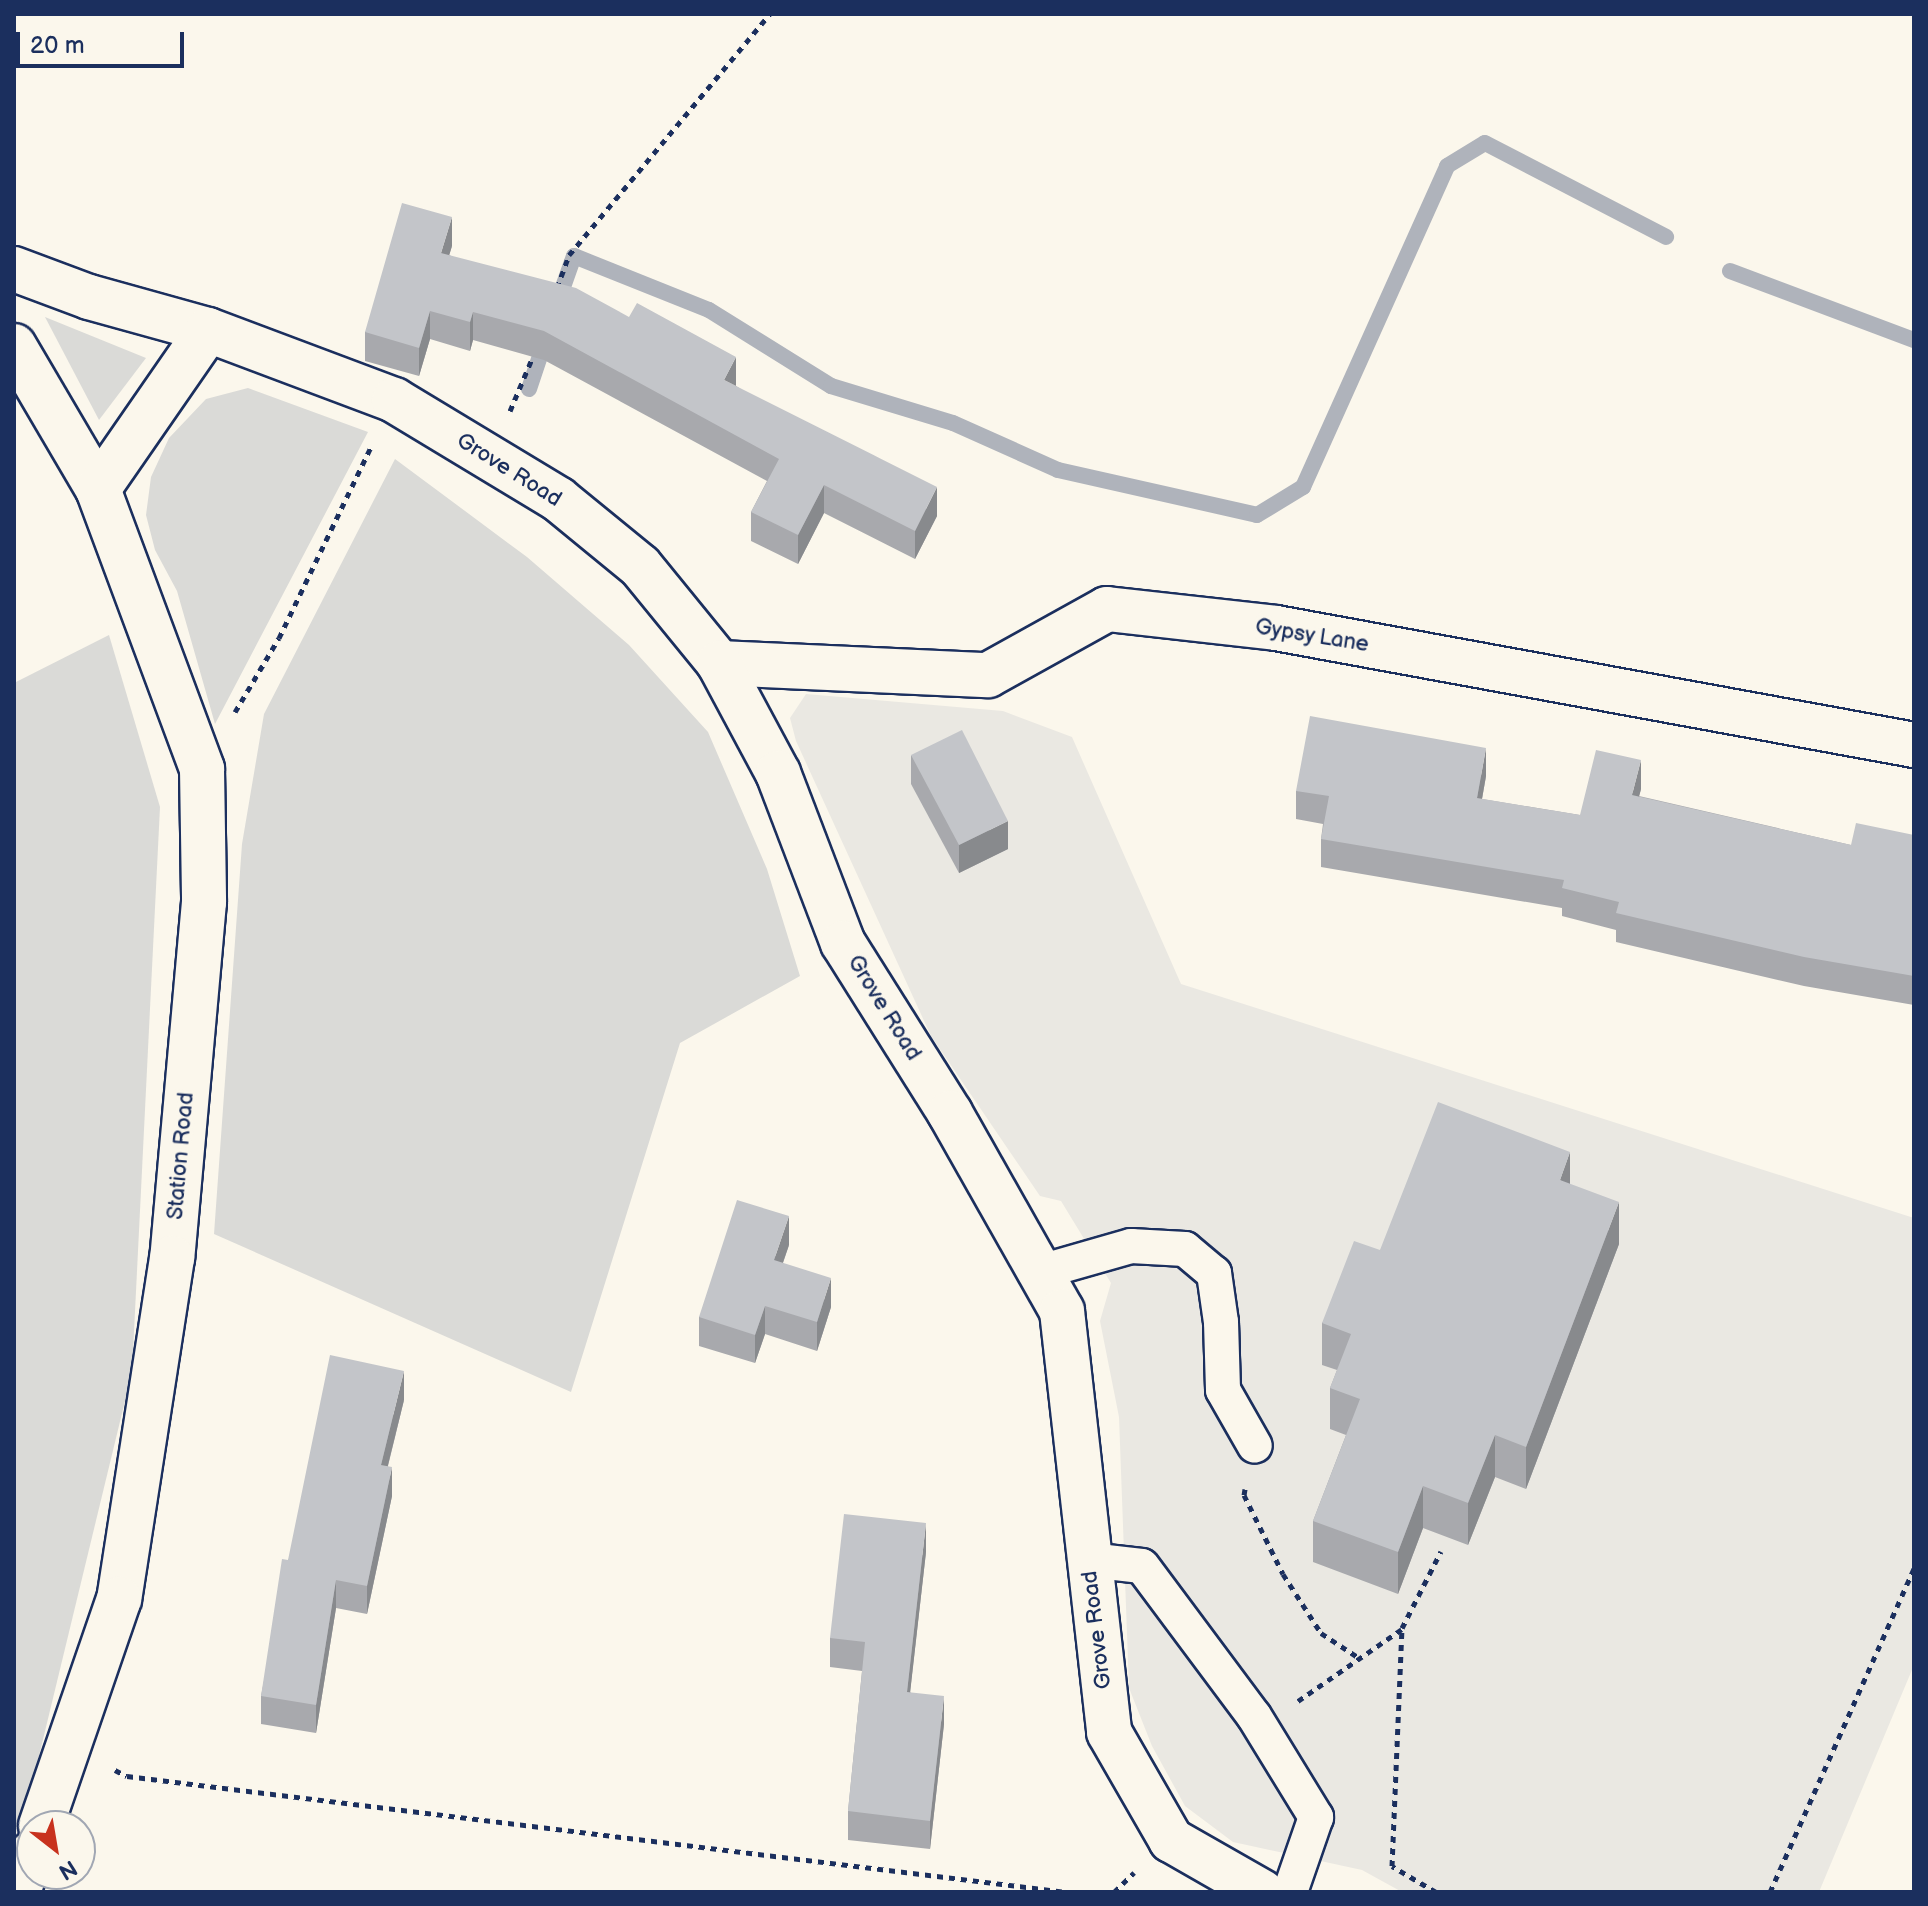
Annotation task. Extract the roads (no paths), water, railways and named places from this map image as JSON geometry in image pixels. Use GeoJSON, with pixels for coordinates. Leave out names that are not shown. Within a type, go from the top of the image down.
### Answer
{"type":"FeatureCollection","features":[{"type":"Feature","properties":{"kind":"street","name":"Grove Road"},"geometry":{"type":"LineString","coordinates":[[14,269],[89,297],[208,330],[394,400],[558,499],[640,566],[719,663],[778,773],[843,943],[950,1113],[1062,1311],[1109,1732],[1171,1840],[1262,1892]]}},
{"type":"Feature","properties":{"kind":"street"},"geometry":{"type":"LineString","coordinates":[[98,489],[208,330]]}},
{"type":"Feature","properties":{"kind":"street","name":"Station Road"},"geometry":{"type":"LineString","coordinates":[[14,346],[98,489],[202,769],[204,902],[172,1258],[119,1599],[47,1810]]}},
{"type":"Feature","properties":{"kind":"street","name":"Gypsy Lane"},"geometry":{"type":"LineString","coordinates":[[719,663],[988,675],[1107,609],[1276,628],[1914,745]]}},
{"type":"Feature","properties":{"kind":"lane"},"geometry":{"type":"LineString","coordinates":[[1040,1272],[1131,1246],[1185,1249],[1214,1273],[1221,1322],[1223,1390],[1255,1446]]}},
{"type":"Feature","properties":{"kind":"lane"},"geometry":{"type":"LineString","coordinates":[[1089,1560],[1142,1566],[1261,1726],[1316,1817],[1290,1892]]}},
{"type":"Feature","properties":{"kind":"waterway"},"geometry":{"type":"LineString","coordinates":[[557,304],[574,256],[709,310],[831,386],[953,423],[1058,470],[1257,515],[1303,487],[1447,166],[1485,143],[1666,237]]}},
{"type":"Feature","properties":{"kind":"waterway"},"geometry":{"type":"LineString","coordinates":[[1730,271],[1914,340]]}},
{"type":"Feature","properties":{"kind":"waterway"},"geometry":{"type":"LineString","coordinates":[[529,389],[545,341]]}}]}
